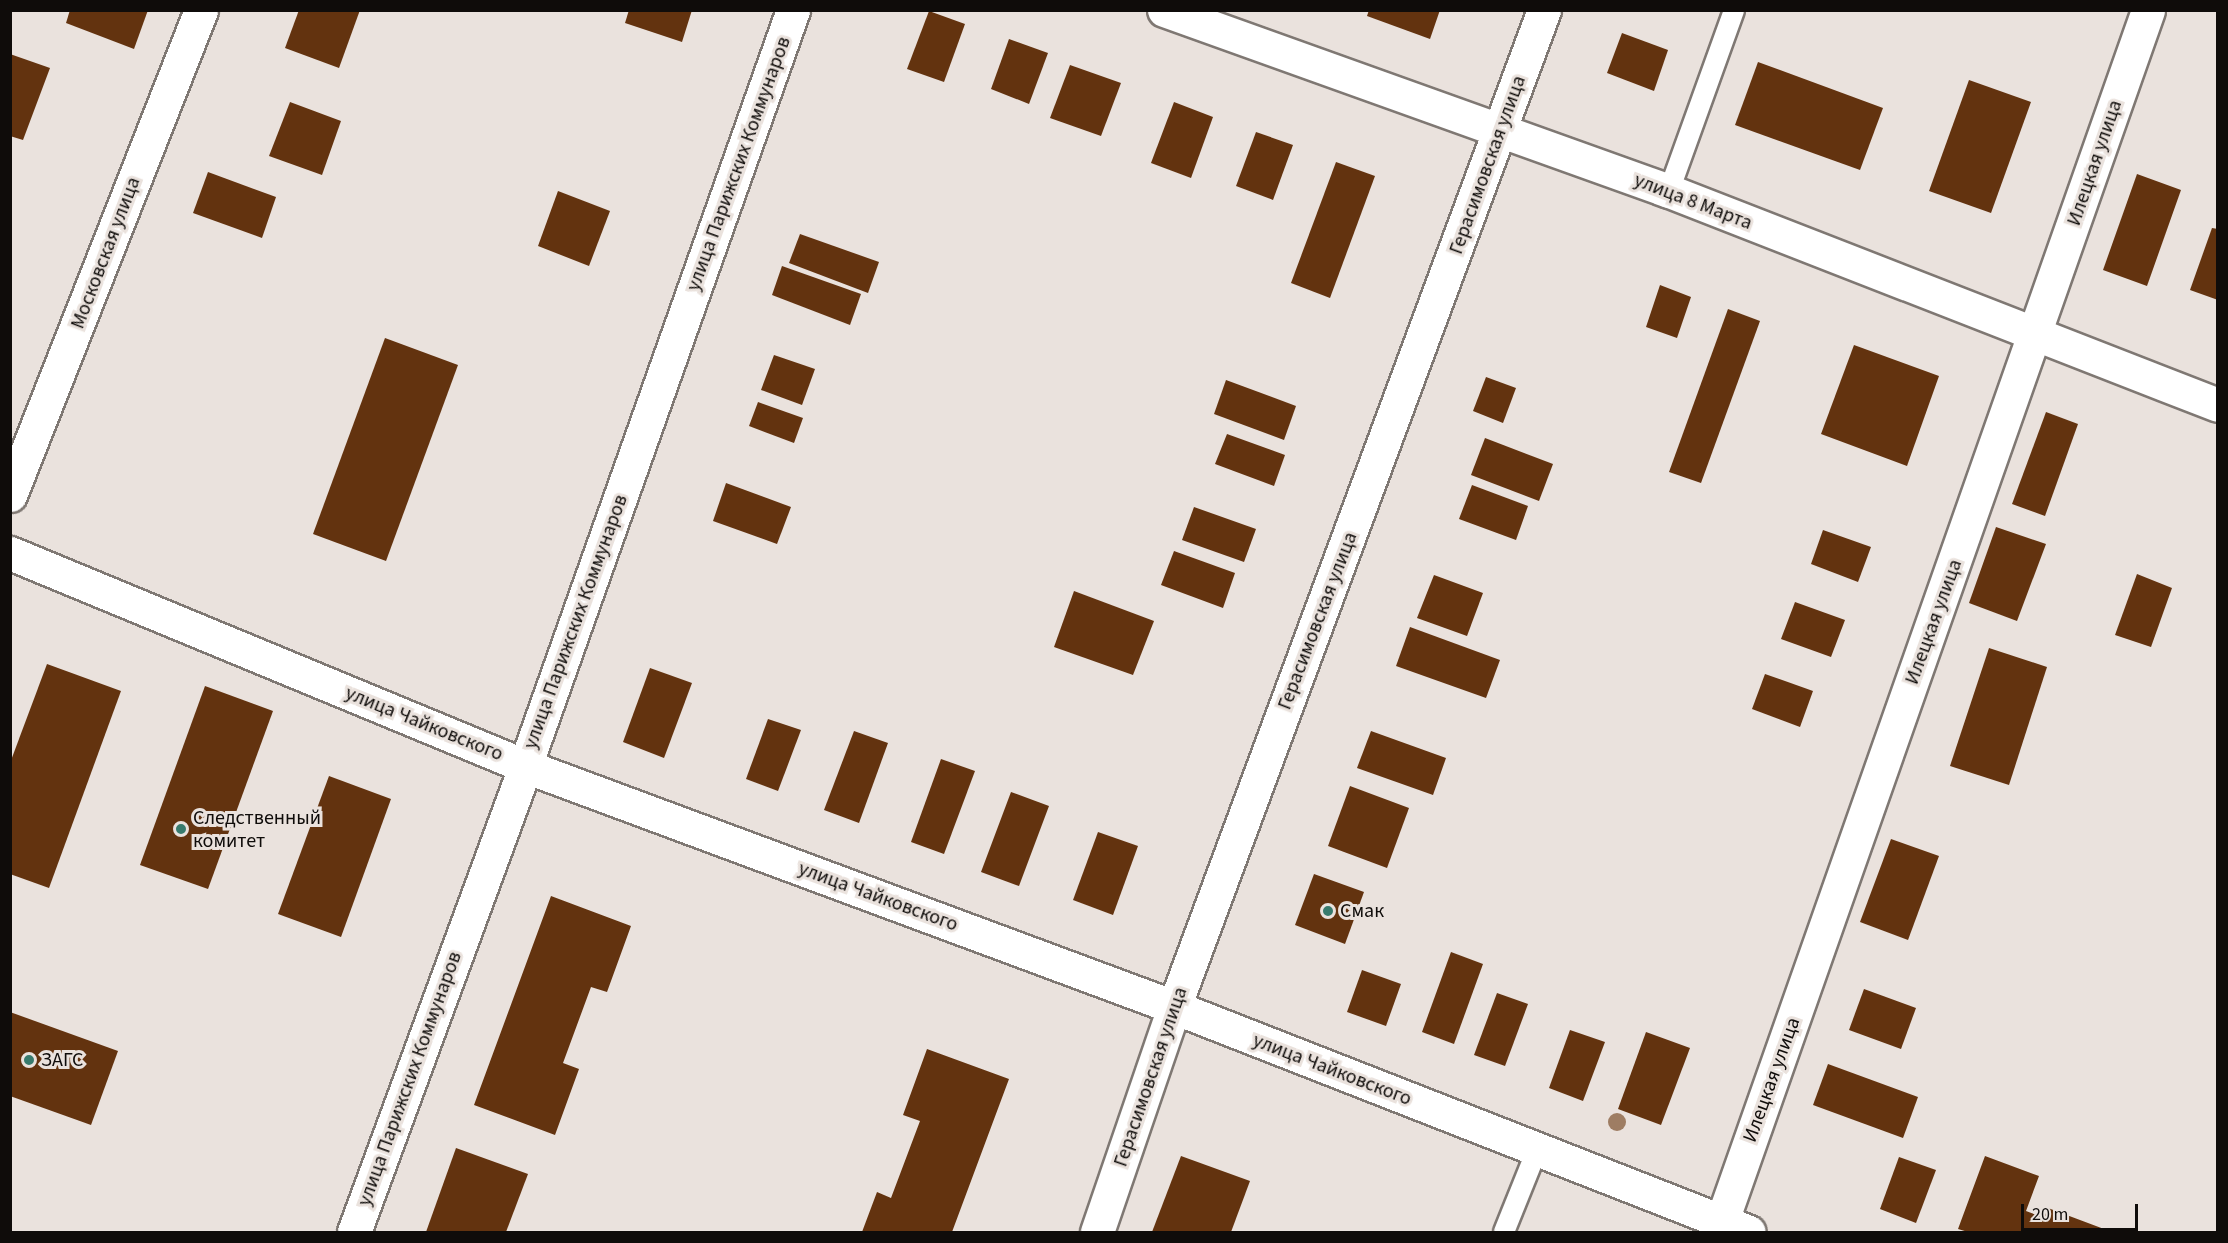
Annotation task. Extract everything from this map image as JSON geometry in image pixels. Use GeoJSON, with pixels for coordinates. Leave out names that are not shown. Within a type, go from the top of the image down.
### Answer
{"type":"FeatureCollection","features":[{"type":"Feature","properties":{"kind":"street","name":"Московская улица"},"geometry":{"type":"LineString","coordinates":[[10,495],[201,10]]}},
{"type":"Feature","properties":{"kind":"street","name":"улица Парижских Коммунаров"},"geometry":{"type":"LineString","coordinates":[[354,1233],[525,766],[793,10]]}},
{"type":"Feature","properties":{"kind":"street","name":"улица 8 Марта"},"geometry":{"type":"LineString","coordinates":[[1164,10],[1669,191],[2035,337],[2217,405]]}},
{"type":"Feature","properties":{"kind":"street","name":"Герасимовская улица"},"geometry":{"type":"LineString","coordinates":[[1097,1233],[1174,1008],[1544,10]]}},
{"type":"Feature","properties":{"kind":"street","name":"Илецкая улица"},"geometry":{"type":"LineString","coordinates":[[1730,1229],[2148,10]]}},
{"type":"Feature","properties":{"kind":"street","name":"улица Чайковского"},"geometry":{"type":"LineString","coordinates":[[10,553],[525,766],[1174,1008],[1538,1150],[1730,1229]]}},
{"type":"Feature","properties":{"kind":"lane"},"geometry":{"type":"LineString","coordinates":[[1669,191],[1734,10]]}},
{"type":"Feature","properties":{"kind":"lane"},"geometry":{"type":"LineString","coordinates":[[1504,1233],[1538,1150]]}},
{"type":"Feature","properties":{"kind":"building"},"geometry":{"type":"Polygon","coordinates":[[[70,10],[148,10],[134,49],[66,23],[70,10]]]}},
{"type":"Feature","properties":{"kind":"building"},"geometry":{"type":"Polygon","coordinates":[[[299,10],[360,10],[339,68],[285,48],[299,10]]]}},
{"type":"Feature","properties":{"kind":"building"},"geometry":{"type":"Polygon","coordinates":[[[629,10],[692,10],[682,42],[625,23],[629,10]]]}},
{"type":"Feature","properties":{"kind":"building"},"geometry":{"type":"Polygon","coordinates":[[[1369,10],[1440,10],[1430,39],[1367,16],[1369,10]]]}},
{"type":"Feature","properties":{"kind":"building"},"geometry":{"type":"Polygon","coordinates":[[[929,11],[965,24],[944,82],[907,69],[929,11]]]}},
{"type":"Feature","properties":{"kind":"building"},"geometry":{"type":"Polygon","coordinates":[[[1622,33],[1668,50],[1654,91],[1607,73],[1622,33]]]}},
{"type":"Feature","properties":{"kind":"building"},"geometry":{"type":"Polygon","coordinates":[[[1009,39],[1048,53],[1029,104],[991,89],[1009,39]]]}},
{"type":"Feature","properties":{"kind":"building"},"geometry":{"type":"Polygon","coordinates":[[[10,54],[50,68],[23,140],[10,136],[10,54]]]}},
{"type":"Feature","properties":{"kind":"building"},"geometry":{"type":"Polygon","coordinates":[[[1758,62],[1883,108],[1860,170],[1735,125],[1758,62]]]}},
{"type":"Feature","properties":{"kind":"building"},"geometry":{"type":"Polygon","coordinates":[[[1070,65],[1121,83],[1101,136],[1050,118],[1070,65]]]}},
{"type":"Feature","properties":{"kind":"building"},"geometry":{"type":"Polygon","coordinates":[[[1969,80],[2031,102],[1991,213],[1929,191],[1969,80]]]}},
{"type":"Feature","properties":{"kind":"building"},"geometry":{"type":"Polygon","coordinates":[[[290,102],[341,121],[322,175],[269,156],[290,102]]]}},
{"type":"Feature","properties":{"kind":"building"},"geometry":{"type":"Polygon","coordinates":[[[1174,102],[1213,117],[1191,178],[1151,163],[1174,102]]]}},
{"type":"Feature","properties":{"kind":"building"},"geometry":{"type":"Polygon","coordinates":[[[1256,132],[1293,145],[1273,200],[1236,186],[1256,132]]]}},
{"type":"Feature","properties":{"kind":"building"},"geometry":{"type":"Polygon","coordinates":[[[1336,162],[1375,176],[1330,298],[1291,283],[1336,162]]]}},
{"type":"Feature","properties":{"kind":"building"},"geometry":{"type":"Polygon","coordinates":[[[208,172],[276,197],[262,238],[193,213],[208,172]]]}},
{"type":"Feature","properties":{"kind":"building"},"geometry":{"type":"Polygon","coordinates":[[[2137,174],[2181,190],[2147,286],[2103,270],[2137,174]]]}},
{"type":"Feature","properties":{"kind":"building"},"geometry":{"type":"Polygon","coordinates":[[[558,191],[610,211],[589,266],[538,246],[558,191]]]}},
{"type":"Feature","properties":{"kind":"building"},"geometry":{"type":"Polygon","coordinates":[[[2212,228],[2218,229],[2218,300],[2190,290],[2212,228]]]}},
{"type":"Feature","properties":{"kind":"building"},"geometry":{"type":"Polygon","coordinates":[[[800,234],[879,262],[868,293],[789,263],[800,234]]]}},
{"type":"Feature","properties":{"kind":"building"},"geometry":{"type":"Polygon","coordinates":[[[782,266],[861,294],[850,325],[772,295],[782,266]]]}},
{"type":"Feature","properties":{"kind":"building"},"geometry":{"type":"Polygon","coordinates":[[[1660,285],[1691,297],[1677,338],[1646,327],[1660,285]]]}},
{"type":"Feature","properties":{"kind":"building"},"geometry":{"type":"Polygon","coordinates":[[[1728,309],[1760,321],[1701,483],[1669,472],[1728,309]]]}},
{"type":"Feature","properties":{"kind":"building"},"geometry":{"type":"Polygon","coordinates":[[[385,338],[458,365],[386,561],[313,534],[385,338]]]}},
{"type":"Feature","properties":{"kind":"building"},"geometry":{"type":"Polygon","coordinates":[[[1854,345],[1939,376],[1907,466],[1821,434],[1854,345]]]}},
{"type":"Feature","properties":{"kind":"building"},"geometry":{"type":"Polygon","coordinates":[[[774,355],[815,369],[802,405],[761,390],[774,355]]]}},
{"type":"Feature","properties":{"kind":"building"},"geometry":{"type":"Polygon","coordinates":[[[1486,377],[1516,388],[1503,423],[1473,411],[1486,377]]]}},
{"type":"Feature","properties":{"kind":"building"},"geometry":{"type":"Polygon","coordinates":[[[1226,380],[1296,406],[1284,440],[1214,414],[1226,380]]]}},
{"type":"Feature","properties":{"kind":"building"},"geometry":{"type":"Polygon","coordinates":[[[758,402],[803,418],[794,443],[749,426],[758,402]]]}},
{"type":"Feature","properties":{"kind":"building"},"geometry":{"type":"Polygon","coordinates":[[[2046,412],[2078,424],[2045,516],[2012,504],[2046,412]]]}},
{"type":"Feature","properties":{"kind":"building"},"geometry":{"type":"Polygon","coordinates":[[[1227,434],[1285,455],[1274,486],[1215,464],[1227,434]]]}},
{"type":"Feature","properties":{"kind":"building"},"geometry":{"type":"Polygon","coordinates":[[[1485,438],[1553,464],[1539,501],[1471,475],[1485,438]]]}},
{"type":"Feature","properties":{"kind":"building"},"geometry":{"type":"Polygon","coordinates":[[[726,483],[791,507],[777,544],[713,521],[726,483]]]}},
{"type":"Feature","properties":{"kind":"building"},"geometry":{"type":"Polygon","coordinates":[[[1472,485],[1528,506],[1516,540],[1459,519],[1472,485]]]}},
{"type":"Feature","properties":{"kind":"building"},"geometry":{"type":"Polygon","coordinates":[[[1194,507],[1256,529],[1244,562],[1182,540],[1194,507]]]}},
{"type":"Feature","properties":{"kind":"building"},"geometry":{"type":"Polygon","coordinates":[[[1996,527],[2046,544],[2017,621],[1969,603],[1996,527]]]}},
{"type":"Feature","properties":{"kind":"building"},"geometry":{"type":"Polygon","coordinates":[[[1823,530],[1871,547],[1858,582],[1811,564],[1823,530]]]}},
{"type":"Feature","properties":{"kind":"building"},"geometry":{"type":"Polygon","coordinates":[[[1174,551],[1235,573],[1223,608],[1161,585],[1174,551]]]}},
{"type":"Feature","properties":{"kind":"building"},"geometry":{"type":"Polygon","coordinates":[[[2137,574],[2172,588],[2151,647],[2115,635],[2137,574]]]}},
{"type":"Feature","properties":{"kind":"building"},"geometry":{"type":"Polygon","coordinates":[[[1434,575],[1483,593],[1467,636],[1417,618],[1434,575]]]}},
{"type":"Feature","properties":{"kind":"building"},"geometry":{"type":"Polygon","coordinates":[[[1074,591],[1154,621],[1133,675],[1054,647],[1074,591]]]}},
{"type":"Feature","properties":{"kind":"building"},"geometry":{"type":"Polygon","coordinates":[[[1795,602],[1845,620],[1831,657],[1781,639],[1795,602]]]}},
{"type":"Feature","properties":{"kind":"building"},"geometry":{"type":"Polygon","coordinates":[[[1410,627],[1500,660],[1486,698],[1396,666],[1410,627]]]}},
{"type":"Feature","properties":{"kind":"building"},"geometry":{"type":"Polygon","coordinates":[[[1989,648],[2047,667],[2009,785],[1950,766],[1989,648]]]}},
{"type":"Feature","properties":{"kind":"building"},"geometry":{"type":"Polygon","coordinates":[[[47,664],[121,691],[49,888],[10,874],[10,763],[47,664]]]}},
{"type":"Feature","properties":{"kind":"building"},"geometry":{"type":"Polygon","coordinates":[[[650,668],[692,683],[664,758],[623,742],[650,668]]]}},
{"type":"Feature","properties":{"kind":"building"},"geometry":{"type":"Polygon","coordinates":[[[1765,674],[1813,691],[1800,727],[1752,709],[1765,674]]]}},
{"type":"Feature","properties":{"kind":"building"},"geometry":{"type":"Polygon","coordinates":[[[205,686],[273,711],[208,889],[140,865],[205,686]]]}},
{"type":"Feature","properties":{"kind":"building"},"geometry":{"type":"Polygon","coordinates":[[[768,719],[801,730],[778,791],[746,779],[768,719]]]}},
{"type":"Feature","properties":{"kind":"building"},"geometry":{"type":"Polygon","coordinates":[[[854,731],[888,743],[859,823],[824,810],[854,731]]]}},
{"type":"Feature","properties":{"kind":"building"},"geometry":{"type":"Polygon","coordinates":[[[1371,731],[1446,758],[1433,795],[1357,768],[1371,731]]]}},
{"type":"Feature","properties":{"kind":"building"},"geometry":{"type":"Polygon","coordinates":[[[941,759],[975,771],[944,854],[911,842],[941,759]]]}},
{"type":"Feature","properties":{"kind":"building"},"geometry":{"type":"Polygon","coordinates":[[[329,776],[391,799],[341,937],[278,914],[329,776]]]}},
{"type":"Feature","properties":{"kind":"building"},"geometry":{"type":"Polygon","coordinates":[[[1350,786],[1409,808],[1387,868],[1328,846],[1350,786]]]}},
{"type":"Feature","properties":{"kind":"building"},"geometry":{"type":"Polygon","coordinates":[[[1011,792],[1049,806],[1019,886],[981,872],[1011,792]]]}},
{"type":"Feature","properties":{"kind":"building"},"geometry":{"type":"Polygon","coordinates":[[[1098,832],[1138,846],[1113,915],[1073,900],[1098,832]]]}},
{"type":"Feature","properties":{"kind":"building"},"geometry":{"type":"Polygon","coordinates":[[[1891,839],[1939,856],[1908,940],[1860,922],[1891,839]]]}},
{"type":"Feature","properties":{"kind":"building"},"geometry":{"type":"Polygon","coordinates":[[[1314,874],[1364,892],[1345,944],[1295,925],[1314,874]]]}},
{"type":"Feature","properties":{"kind":"building"},"geometry":{"type":"Polygon","coordinates":[[[551,896],[631,926],[607,992],[591,987],[563,1063],[579,1069],[555,1135],[474,1105],[551,896]]]}},
{"type":"Feature","properties":{"kind":"building"},"geometry":{"type":"Polygon","coordinates":[[[1451,952],[1483,964],[1454,1044],[1422,1032],[1451,952]]]}},
{"type":"Feature","properties":{"kind":"building"},"geometry":{"type":"Polygon","coordinates":[[[1362,970],[1401,984],[1386,1026],[1347,1012],[1362,970]]]}},
{"type":"Feature","properties":{"kind":"building"},"geometry":{"type":"Polygon","coordinates":[[[1864,989],[1916,1008],[1901,1049],[1849,1030],[1864,989]]]}},
{"type":"Feature","properties":{"kind":"building"},"geometry":{"type":"Polygon","coordinates":[[[1497,993],[1528,1004],[1505,1066],[1474,1055],[1497,993]]]}},
{"type":"Feature","properties":{"kind":"building"},"geometry":{"type":"Polygon","coordinates":[[[10,1012],[118,1051],[91,1125],[10,1096],[10,1012]]]}},
{"type":"Feature","properties":{"kind":"building"},"geometry":{"type":"Polygon","coordinates":[[[1570,1030],[1605,1042],[1583,1101],[1549,1088],[1570,1030]]]}},
{"type":"Feature","properties":{"kind":"building"},"geometry":{"type":"Polygon","coordinates":[[[1646,1032],[1690,1048],[1661,1125],[1618,1109],[1646,1032]]]}},
{"type":"Feature","properties":{"kind":"building"},"geometry":{"type":"Polygon","coordinates":[[[927,1049],[1009,1079],[952,1232],[862,1232],[877,1192],[891,1198],[920,1121],[903,1115],[927,1049]]]}},
{"type":"Feature","properties":{"kind":"building"},"geometry":{"type":"Polygon","coordinates":[[[1828,1064],[1918,1097],[1903,1138],[1813,1105],[1828,1064]]]}},
{"type":"Feature","properties":{"kind":"building"},"geometry":{"type":"Polygon","coordinates":[[[456,1148],[528,1174],[506,1232],[426,1232],[456,1148]]]}},
{"type":"Feature","properties":{"kind":"building"},"geometry":{"type":"Polygon","coordinates":[[[1181,1156],[1250,1181],[1231,1232],[1152,1232],[1181,1156]]]}},
{"type":"Feature","properties":{"kind":"building"},"geometry":{"type":"Polygon","coordinates":[[[1985,1156],[2039,1176],[2026,1211],[2044,1218],[2048,1208],[2112,1232],[1968,1232],[1958,1229],[1985,1156]]]}},
{"type":"Feature","properties":{"kind":"building"},"geometry":{"type":"Polygon","coordinates":[[[1899,1157],[1936,1170],[1916,1223],[1880,1209],[1899,1157]]]}},
{"type":"Feature","properties":{"kind":"place","name":"Следственный комитет"},"geometry":{"type":"Point","coordinates":[181,829]}},
{"type":"Feature","properties":{"kind":"place","name":"Смак"},"geometry":{"type":"Point","coordinates":[1328,911]}},
{"type":"Feature","properties":{"kind":"place","name":"ЗАГС"},"geometry":{"type":"Point","coordinates":[29,1060]}}]}
